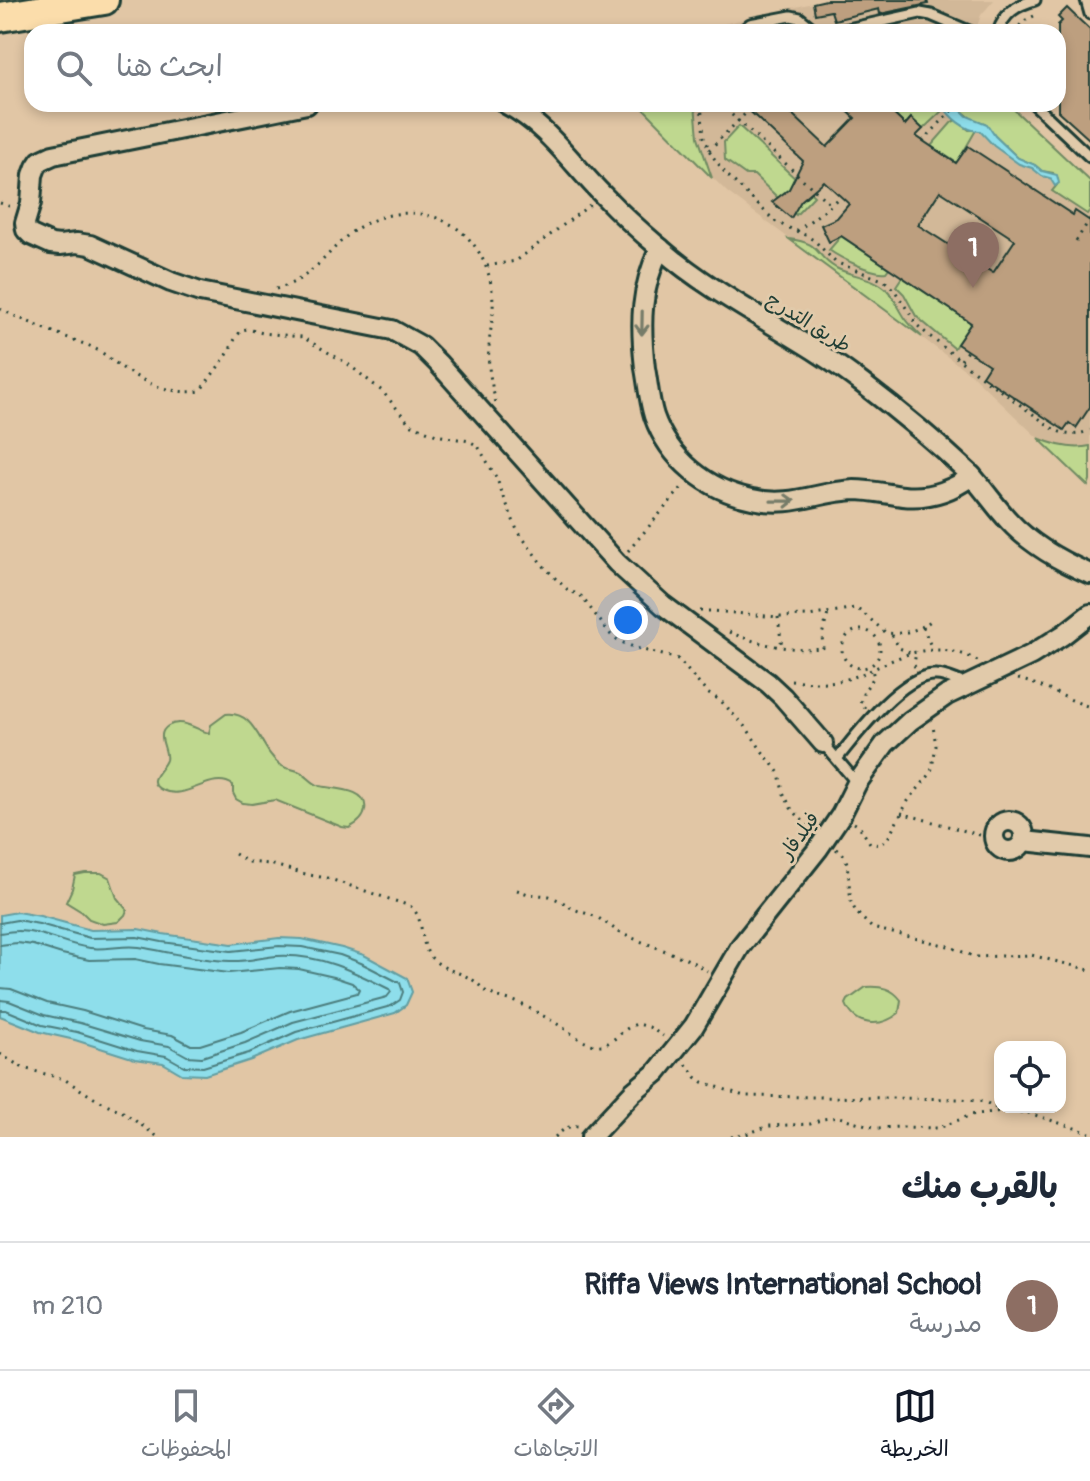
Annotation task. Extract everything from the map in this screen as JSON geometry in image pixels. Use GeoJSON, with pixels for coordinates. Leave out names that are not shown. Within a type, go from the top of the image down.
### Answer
{"type":"FeatureCollection","features":[{"type":"Feature","properties":{"kind":"main road"},"geometry":{"type":"LineString","coordinates":[[0,17],[104,0]]}},
{"type":"Feature","properties":{"kind":"street"},"geometry":{"type":"LineString","coordinates":[[267,112],[53,155],[40,161],[33,175],[26,230],[55,245],[90,245],[187,288],[369,324],[401,334],[429,354],[617,563],[663,605],[768,683],[823,743]]}},
{"type":"Feature","properties":{"kind":"street","name":"طريق التدرج"},"geometry":{"type":"LineString","coordinates":[[519,112],[541,128],[603,195],[660,248],[710,286],[851,375],[916,426],[972,476],[1021,533],[1051,554],[1090,574]]}},
{"type":"Feature","properties":{"kind":"street"},"geometry":{"type":"LineString","coordinates":[[660,248],[649,274],[642,305],[642,340],[650,400],[664,438],[694,473],[734,495],[765,502],[796,501],[857,490],[929,496],[952,489],[972,476]]}},
{"type":"Feature","properties":{"kind":"street","name":"فيلدفار"},"geometry":{"type":"LineString","coordinates":[[591,1137],[676,1050],[710,1001],[740,947],[823,841],[857,783],[885,744],[928,708],[968,684],[1031,655],[1090,614]]}},
{"type":"Feature","properties":{"kind":"street"},"geometry":{"type":"LineString","coordinates":[[994,839],[1001,849],[1009,852],[1024,841],[1090,848]]}},
{"type":"Feature","properties":{"kind":"lane"},"geometry":{"type":"LineString","coordinates":[[1000,24],[1016,7],[1035,0]]}},
{"type":"Feature","properties":{"kind":"lane"},"geometry":{"type":"LineString","coordinates":[[1086,0],[1090,14]]}},
{"type":"Feature","properties":{"kind":"lane"},"geometry":{"type":"LineString","coordinates":[[870,24],[920,13],[952,24]]}},
{"type":"Feature","properties":{"kind":"lane"},"geometry":{"type":"LineString","coordinates":[[750,24],[791,16],[807,24]]}},
{"type":"Feature","properties":{"kind":"lane"},"geometry":{"type":"LineString","coordinates":[[1042,112],[1090,157]]}},
{"type":"Feature","properties":{"kind":"lane"},"geometry":{"type":"LineString","coordinates":[[837,759],[873,715],[908,685],[922,677],[936,675],[968,684]]}},
{"type":"Feature","properties":{"kind":"lane"},"geometry":{"type":"LineString","coordinates":[[823,743],[857,783]]}},
{"type":"Feature","properties":{"kind":"path"},"geometry":{"type":"LineString","coordinates":[[1021,24],[1038,14]]}},
{"type":"Feature","properties":{"kind":"path"},"geometry":{"type":"LineString","coordinates":[[702,112],[704,137],[709,150],[726,174],[776,222],[815,241],[835,262],[885,281],[918,326],[1055,430],[1076,435],[1090,430]]}},
{"type":"Feature","properties":{"kind":"path"},"geometry":{"type":"LineString","coordinates":[[728,112],[831,205]]}},
{"type":"Feature","properties":{"kind":"path"},"geometry":{"type":"LineString","coordinates":[[923,141],[950,112]]}},
{"type":"Feature","properties":{"kind":"path"},"geometry":{"type":"LineString","coordinates":[[709,150],[746,113]]}},
{"type":"Feature","properties":{"kind":"path"},"geometry":{"type":"LineString","coordinates":[[487,266],[516,261],[603,195]]}},
{"type":"Feature","properties":{"kind":"path"},"geometry":{"type":"LineString","coordinates":[[797,231],[840,196]]}},
{"type":"Feature","properties":{"kind":"path"},"geometry":{"type":"LineString","coordinates":[[243,300],[283,287],[304,276],[347,235],[387,215],[419,214],[448,223],[469,239],[487,266],[492,288],[489,363],[496,404],[490,422]]}},
{"type":"Feature","properties":{"kind":"path"},"geometry":{"type":"LineString","coordinates":[[1076,241],[1090,219]]}},
{"type":"Feature","properties":{"kind":"path"},"geometry":{"type":"LineString","coordinates":[[885,281],[890,275]]}},
{"type":"Feature","properties":{"kind":"path"},"geometry":{"type":"LineString","coordinates":[[0,309],[72,341],[89,345],[154,385],[187,393],[200,391],[227,355],[236,337],[247,329],[302,337],[348,364],[382,391],[410,424],[436,435],[469,441],[478,446],[496,477],[517,530],[554,577],[568,590],[581,596],[619,641],[678,659],[707,693],[720,700],[748,730],[779,773],[783,792],[798,818],[844,855],[850,877],[851,902],[872,928],[948,946],[975,957],[1031,955],[1090,970]]}},
{"type":"Feature","properties":{"kind":"path"},"geometry":{"type":"LineString","coordinates":[[961,360],[967,351]]}},
{"type":"Feature","properties":{"kind":"path"},"geometry":{"type":"LineString","coordinates":[[617,563],[694,473]]}},
{"type":"Feature","properties":{"kind":"path"},"geometry":{"type":"LineString","coordinates":[[702,618],[696,612],[778,617],[828,614],[855,608],[891,634],[923,627],[934,618]]}},
{"type":"Feature","properties":{"kind":"path"},"geometry":{"type":"LineString","coordinates":[[722,629],[761,644],[782,648],[823,648],[822,635],[828,614]]}},
{"type":"Feature","properties":{"kind":"path"},"geometry":{"type":"LineString","coordinates":[[778,617],[782,648]]}},
{"type":"Feature","properties":{"kind":"path"},"geometry":{"type":"LineString","coordinates":[[923,627],[933,650]]}},
{"type":"Feature","properties":{"kind":"path"},"geometry":{"type":"LineString","coordinates":[[852,633],[871,633],[879,643],[879,656],[871,668],[851,666],[843,655],[844,642],[852,633]]}},
{"type":"Feature","properties":{"kind":"path"},"geometry":{"type":"LineString","coordinates":[[891,634],[899,648],[914,652]]}},
{"type":"Feature","properties":{"kind":"path"},"geometry":{"type":"LineString","coordinates":[[768,683],[783,680],[832,682],[856,677],[914,652],[933,650],[967,655],[992,673]]}},
{"type":"Feature","properties":{"kind":"path"},"geometry":{"type":"LineString","coordinates":[[914,652],[914,665],[922,677]]}},
{"type":"Feature","properties":{"kind":"path"},"geometry":{"type":"LineString","coordinates":[[871,668],[874,677],[860,703],[873,715]]}},
{"type":"Feature","properties":{"kind":"path"},"geometry":{"type":"LineString","coordinates":[[1034,683],[1090,707]]}},
{"type":"Feature","properties":{"kind":"path"},"geometry":{"type":"LineString","coordinates":[[841,815],[859,826],[870,843],[880,845],[887,840],[901,813],[931,773],[936,756],[928,708]]}},
{"type":"Feature","properties":{"kind":"path"},"geometry":{"type":"LineString","coordinates":[[901,813],[994,839]]}},
{"type":"Feature","properties":{"kind":"path"},"geometry":{"type":"LineString","coordinates":[[235,854],[248,862],[270,864],[327,878],[410,906],[415,910],[425,948],[431,958],[452,972],[473,980],[485,991],[525,1005],[593,1045],[607,1045],[624,1030],[638,1024],[661,1034],[703,1082],[744,1096],[962,1099],[985,1102],[994,1107]]}},
{"type":"Feature","properties":{"kind":"path"},"geometry":{"type":"LineString","coordinates":[[517,890],[549,896],[597,917],[622,934],[689,960],[719,981]]}},
{"type":"Feature","properties":{"kind":"path"},"geometry":{"type":"LineString","coordinates":[[0,1054],[23,1068],[64,1079],[123,1112],[158,1137]]}},
{"type":"Feature","properties":{"kind":"path"},"geometry":{"type":"LineString","coordinates":[[731,1137],[769,1126],[810,1124],[839,1117],[877,1128],[939,1128],[971,1115],[994,1112]]}},
{"type":"Feature","properties":{"kind":"path"},"geometry":{"type":"LineString","coordinates":[[1029,1113],[1090,1133]]}},
{"type":"Feature","properties":{"kind":"shaded area"},"geometry":{"type":"Polygon","coordinates":[[[826,0],[994,0],[978,24],[723,24],[826,0]]]}},
{"type":"Feature","properties":{"kind":"shaded area"},"geometry":{"type":"Polygon","coordinates":[[[647,112],[1017,112],[1090,181],[1088,486],[972,375],[727,192],[647,112]]]}},
{"type":"Feature","properties":{"kind":"green space"},"geometry":{"type":"Polygon","coordinates":[[[647,112],[696,112],[698,137],[712,178],[647,112]]]}},
{"type":"Feature","properties":{"kind":"green space"},"geometry":{"type":"Polygon","coordinates":[[[891,112],[941,112],[923,129],[911,118],[905,125],[891,112]]]}},
{"type":"Feature","properties":{"kind":"green space"},"geometry":{"type":"Polygon","coordinates":[[[963,112],[1017,112],[1090,181],[1090,210],[1087,214],[1052,191],[1057,185],[1053,173],[1042,171],[1018,158],[985,123],[963,112]]]}},
{"type":"Feature","properties":{"kind":"green space"},"geometry":{"type":"Polygon","coordinates":[[[956,120],[969,130],[976,130],[957,163],[931,146],[956,120]]]}},
{"type":"Feature","properties":{"kind":"green space"},"geometry":{"type":"Polygon","coordinates":[[[739,126],[814,196],[796,215],[754,175],[746,175],[725,160],[724,142],[739,126]]]}},
{"type":"Feature","properties":{"kind":"green space"},"geometry":{"type":"Polygon","coordinates":[[[841,236],[889,268],[886,272],[873,271],[829,250],[841,236]]]}},
{"type":"Feature","properties":{"kind":"green space"},"geometry":{"type":"Polygon","coordinates":[[[789,239],[807,243],[836,268],[882,286],[922,337],[789,239]]]}},
{"type":"Feature","properties":{"kind":"green space"},"geometry":{"type":"Polygon","coordinates":[[[902,277],[971,323],[954,348],[916,316],[896,286],[902,277]]]}},
{"type":"Feature","properties":{"kind":"green space"},"geometry":{"type":"Polygon","coordinates":[[[1038,438],[1063,446],[1090,446],[1088,486],[1038,438]]]}},
{"type":"Feature","properties":{"kind":"green space"},"geometry":{"type":"Polygon","coordinates":[[[226,714],[237,715],[252,725],[268,751],[282,766],[300,772],[320,786],[349,791],[361,797],[365,803],[362,819],[349,828],[275,800],[243,803],[236,799],[233,785],[225,781],[171,793],[157,787],[154,779],[166,760],[162,738],[164,730],[178,723],[209,733],[211,725],[226,714]]]}},
{"type":"Feature","properties":{"kind":"green space"},"geometry":{"type":"Polygon","coordinates":[[[101,873],[110,878],[117,898],[127,910],[118,922],[103,924],[89,919],[66,902],[75,875],[101,873]]]}},
{"type":"Feature","properties":{"kind":"green space"},"geometry":{"type":"Polygon","coordinates":[[[866,987],[894,993],[901,1000],[899,1013],[877,1023],[856,1017],[846,1004],[866,987]]]}},
{"type":"Feature","properties":{"kind":"water"},"geometry":{"type":"Polygon","coordinates":[[[948,112],[963,112],[987,124],[1018,158],[1057,175],[1059,183],[1055,186],[1050,178],[1019,164],[994,146],[980,131],[969,129],[948,112]]]}},
{"type":"Feature","properties":{"kind":"water"},"geometry":{"type":"Polygon","coordinates":[[[17,912],[91,930],[138,929],[232,944],[279,938],[302,939],[364,955],[407,978],[412,992],[406,1005],[395,1013],[298,1040],[205,1075],[182,1074],[163,1063],[135,1059],[40,1032],[0,1016],[0,915],[17,912]]]}},
{"type":"Feature","properties":{"kind":"building"},"geometry":{"type":"Polygon","coordinates":[[[826,0],[927,0],[928,4],[880,14],[879,9],[834,20],[831,11],[815,14],[813,3],[826,0]]]}},
{"type":"Feature","properties":{"kind":"building"},"geometry":{"type":"Polygon","coordinates":[[[1067,8],[1090,30],[1090,140],[1059,112],[1066,112],[1066,24],[1059,24],[1062,21],[1058,17],[1067,8]]]}},
{"type":"Feature","properties":{"kind":"building"},"geometry":{"type":"Polygon","coordinates":[[[751,112],[790,112],[827,147],[855,118],[849,112],[891,112],[905,125],[911,118],[923,129],[916,136],[956,163],[968,146],[1073,215],[1075,211],[1090,221],[1090,407],[1076,428],[1069,423],[1064,430],[982,376],[989,365],[957,344],[971,323],[841,236],[829,242],[821,225],[837,218],[849,204],[824,181],[801,201],[791,218],[772,202],[789,189],[803,161],[751,112]],[[940,191],[918,225],[993,273],[1015,240],[940,191]]]}},
{"type":"Feature","properties":{"kind":"place","name":"Riffa Views International School"},"geometry":{"type":"Point","coordinates":[973,288]}}]}
